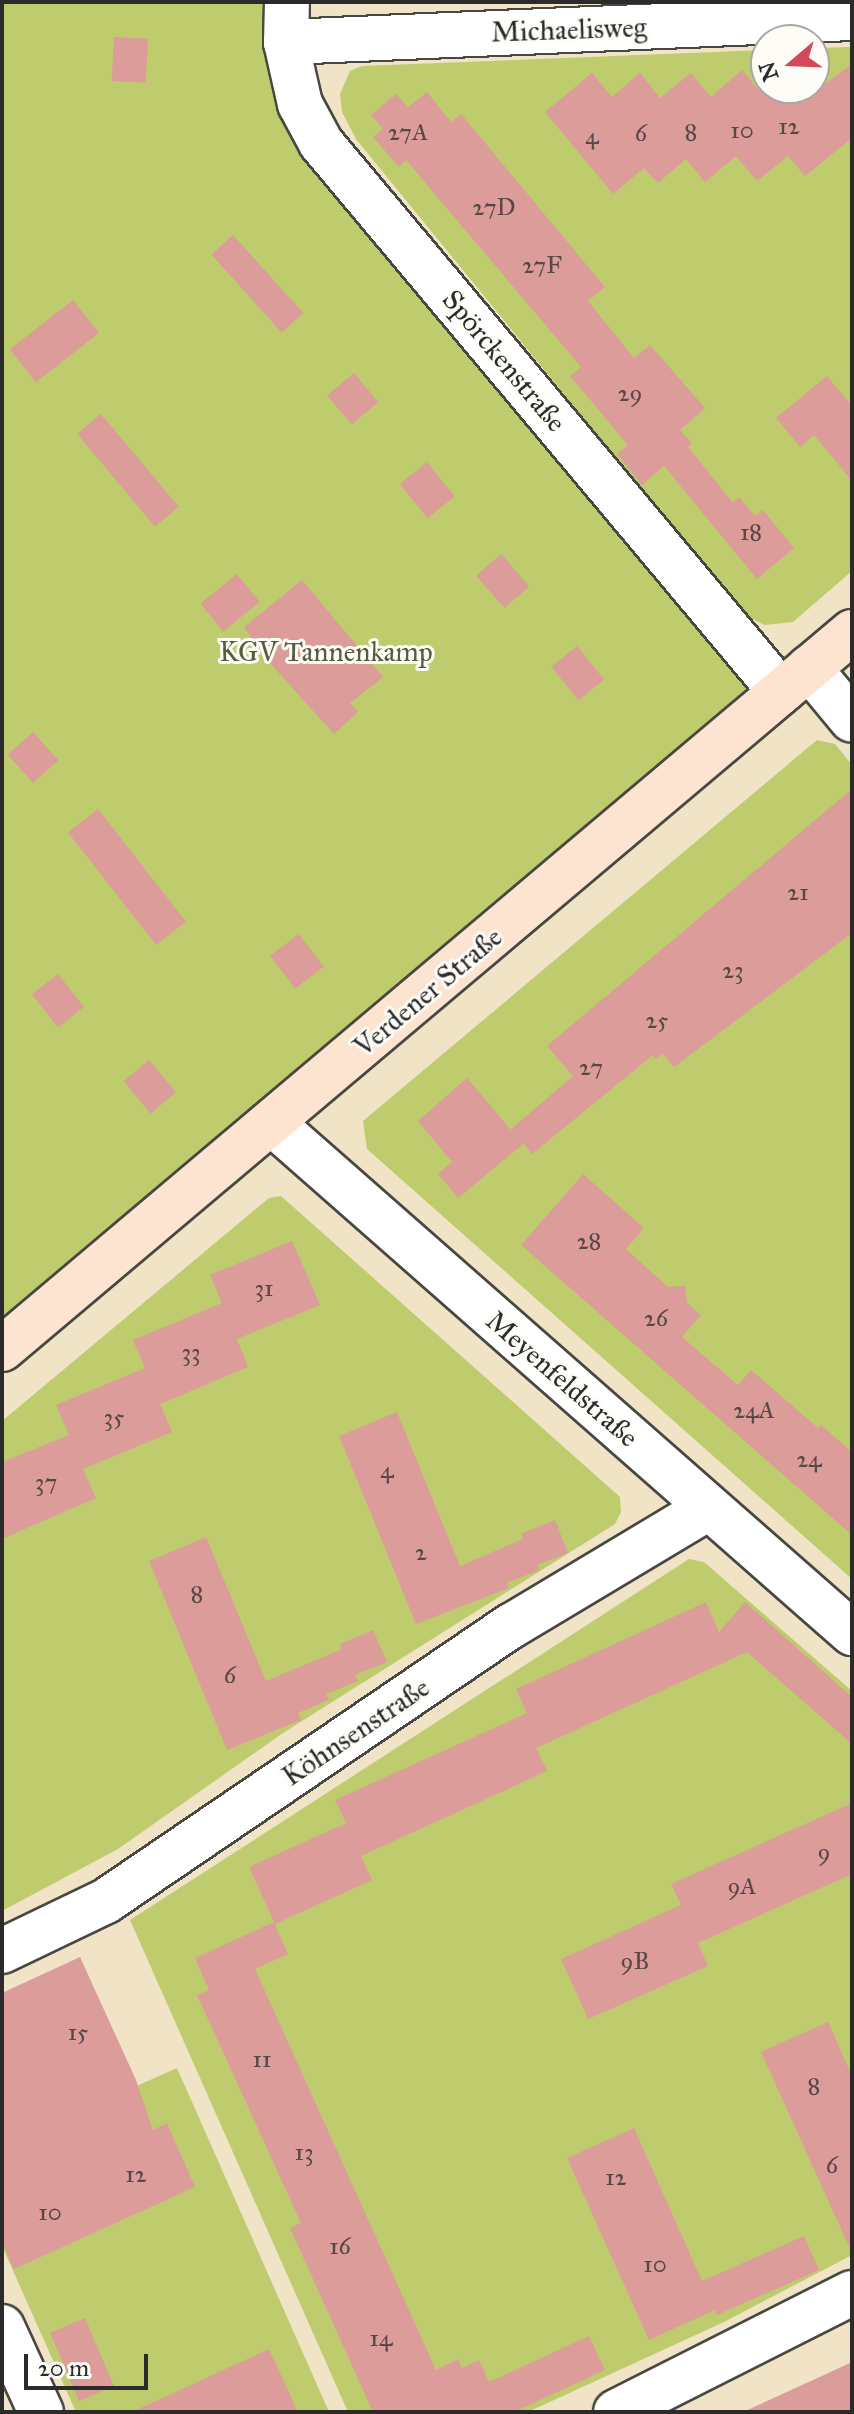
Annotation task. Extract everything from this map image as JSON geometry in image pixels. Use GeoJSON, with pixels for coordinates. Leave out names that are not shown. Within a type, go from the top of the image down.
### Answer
{"type":"FeatureCollection","features":[{"type":"Feature","properties":{"kind":"street","name":"Michaelisweg"},"geometry":{"type":"LineString","coordinates":[[287,22],[852,18]]}},
{"type":"Feature","properties":{"kind":"street","name":"Spörckenstraße"},"geometry":{"type":"LineString","coordinates":[[287,22],[300,104],[321,143],[795,680],[852,720]]}},
{"type":"Feature","properties":{"kind":"street","name":"Verdener Straße"},"geometry":{"type":"LineString","coordinates":[[2,1349],[273,1124],[852,632]]}},
{"type":"Feature","properties":{"kind":"street","name":"Meyenfeldstraße"},"geometry":{"type":"LineString","coordinates":[[273,1124],[852,1633]]}},
{"type":"Feature","properties":{"kind":"street","name":"Köhnsenstraße"},"geometry":{"type":"LineString","coordinates":[[2,1951],[106,1901],[511,1626],[708,1508]]}},
{"type":"Feature","properties":{"kind":"street"},"geometry":{"type":"LineString","coordinates":[[616,2412],[852,2293]]}},
{"type":"Feature","properties":{"kind":"street"},"geometry":{"type":"LineString","coordinates":[[2,2327],[41,2412]]}},
{"type":"Feature","properties":{"kind":"green space","name":"KGV Tannenkamp"},"geometry":{"type":"Polygon","coordinates":[[[2,2],[287,2],[300,104],[781,692],[2,1349],[2,2]]]}},
{"type":"Feature","properties":{"kind":"green space"},"geometry":{"type":"Polygon","coordinates":[[[852,47],[852,571],[793,622],[765,625],[745,616],[356,139],[342,112],[340,94],[350,71],[362,66],[750,51],[750,104],[830,104],[830,48],[852,47]]]}},
{"type":"Feature","properties":{"kind":"green space"},"geometry":{"type":"Polygon","coordinates":[[[817,740],[835,744],[852,765],[852,1579],[367,1149],[363,1121],[817,740]]]}},
{"type":"Feature","properties":{"kind":"green space"},"geometry":{"type":"Polygon","coordinates":[[[281,1196],[620,1497],[621,1512],[615,1524],[283,1733],[118,1849],[2,1911],[2,1421],[269,1198],[281,1196]]]}},
{"type":"Feature","properties":{"kind":"green space"},"geometry":{"type":"Polygon","coordinates":[[[689,1559],[704,1562],[852,1691],[852,2255],[724,2322],[528,2412],[348,2412],[130,1920],[689,1559]]]}},
{"type":"Feature","properties":{"kind":"green space"},"geometry":{"type":"Polygon","coordinates":[[[177,2068],[329,2412],[76,2412],[2,2246],[2,2146],[177,2068]]]}},
{"type":"Feature","properties":{"kind":"building"},"geometry":{"type":"Polygon","coordinates":[[[114,37],[148,39],[146,83],[112,81],[114,37]]]}},
{"type":"Feature","properties":{"kind":"building"},"geometry":{"type":"Polygon","coordinates":[[[852,64],[852,138],[805,176],[788,156],[757,181],[736,156],[705,182],[686,159],[658,183],[644,168],[613,194],[545,112],[592,73],[612,97],[640,73],[660,98],[691,73],[711,97],[742,70],[750,80],[750,104],[830,104],[830,80],[852,64]]]}},
{"type":"Feature","properties":{"kind":"building"},"geometry":{"type":"Polygon","coordinates":[[[427,92],[451,122],[461,114],[605,287],[588,301],[634,358],[650,345],[705,408],[680,430],[692,443],[688,447],[733,503],[739,497],[755,516],[763,510],[794,548],[757,579],[664,466],[642,485],[617,454],[628,445],[570,376],[581,367],[406,160],[399,167],[373,137],[383,129],[371,115],[396,94],[408,107],[427,92]]]}},
{"type":"Feature","properties":{"kind":"building"},"geometry":{"type":"Polygon","coordinates":[[[233,235],[303,313],[282,332],[211,254],[233,235]]]}},
{"type":"Feature","properties":{"kind":"building"},"geometry":{"type":"Polygon","coordinates":[[[73,300],[99,333],[36,382],[10,349],[73,300]]]}},
{"type":"Feature","properties":{"kind":"building"},"geometry":{"type":"Polygon","coordinates":[[[354,373],[378,402],[352,425],[327,395],[354,373]]]}},
{"type":"Feature","properties":{"kind":"building"},"geometry":{"type":"Polygon","coordinates":[[[827,376],[852,406],[852,481],[814,435],[800,447],[776,418],[827,376]]]}},
{"type":"Feature","properties":{"kind":"building"},"geometry":{"type":"Polygon","coordinates":[[[101,414],[179,507],[155,527],[77,434],[101,414]]]}},
{"type":"Feature","properties":{"kind":"building"},"geometry":{"type":"Polygon","coordinates":[[[427,462],[455,496],[427,518],[400,484],[427,462]]]}},
{"type":"Feature","properties":{"kind":"building"},"geometry":{"type":"Polygon","coordinates":[[[501,554],[529,586],[504,608],[476,576],[501,554]]]}},
{"type":"Feature","properties":{"kind":"building"},"geometry":{"type":"Polygon","coordinates":[[[237,574],[260,602],[223,632],[200,604],[237,574]]]}},
{"type":"Feature","properties":{"kind":"building"},"geometry":{"type":"Polygon","coordinates":[[[302,580],[383,677],[350,703],[358,712],[334,734],[268,661],[244,627],[302,580]]]}},
{"type":"Feature","properties":{"kind":"building"},"geometry":{"type":"Polygon","coordinates":[[[577,646],[604,679],[578,700],[551,667],[577,646]]]}},
{"type":"Feature","properties":{"kind":"building"},"geometry":{"type":"Polygon","coordinates":[[[33,732],[58,760],[33,783],[8,755],[33,732]]]}},
{"type":"Feature","properties":{"kind":"building"},"geometry":{"type":"Polygon","coordinates":[[[852,789],[852,933],[674,1067],[663,1054],[656,1059],[653,1055],[532,1154],[511,1129],[573,1076],[547,1046],[852,789]]]}},
{"type":"Feature","properties":{"kind":"building"},"geometry":{"type":"Polygon","coordinates":[[[98,809],[186,922],[156,945],[68,832],[98,809]]]}},
{"type":"Feature","properties":{"kind":"building"},"geometry":{"type":"Polygon","coordinates":[[[299,934],[324,967],[295,988],[270,956],[299,934]]]}},
{"type":"Feature","properties":{"kind":"building"},"geometry":{"type":"Polygon","coordinates":[[[58,974],[84,1007],[58,1027],[32,994],[58,974]]]}},
{"type":"Feature","properties":{"kind":"building"},"geometry":{"type":"Polygon","coordinates":[[[149,1060],[176,1092],[151,1113],[124,1081],[149,1060]]]}},
{"type":"Feature","properties":{"kind":"building"},"geometry":{"type":"Polygon","coordinates":[[[467,1078],[523,1144],[458,1198],[438,1174],[452,1162],[418,1121],[467,1078]]]}},
{"type":"Feature","properties":{"kind":"building"},"geometry":{"type":"Polygon","coordinates":[[[583,1174],[644,1228],[626,1249],[668,1287],[685,1286],[687,1303],[701,1315],[682,1337],[738,1385],[751,1370],[818,1428],[821,1425],[852,1452],[852,1535],[521,1245],[583,1174]]]}},
{"type":"Feature","properties":{"kind":"building"},"geometry":{"type":"Polygon","coordinates":[[[292,1241],[320,1305],[237,1339],[248,1367],[160,1404],[172,1432],[83,1469],[96,1498],[2,1539],[2,1462],[69,1435],[56,1405],[145,1368],[133,1340],[222,1303],[210,1275],[292,1241]]]}},
{"type":"Feature","properties":{"kind":"building"},"geometry":{"type":"Polygon","coordinates":[[[397,1412],[460,1566],[523,1539],[521,1534],[555,1520],[568,1553],[537,1565],[539,1570],[507,1583],[509,1588],[416,1624],[339,1436],[397,1412]]]}},
{"type":"Feature","properties":{"kind":"building"},"geometry":{"type":"Polygon","coordinates":[[[206,1537],[266,1681],[342,1649],[340,1644],[373,1630],[387,1662],[355,1675],[358,1681],[326,1694],[329,1700],[298,1713],[301,1720],[227,1750],[149,1561],[206,1537]]]}},
{"type":"Feature","properties":{"kind":"building"},"geometry":{"type":"Polygon","coordinates":[[[706,1602],[719,1632],[745,1602],[852,1697],[852,1744],[747,1652],[536,1748],[547,1771],[361,1856],[372,1880],[275,1924],[249,1867],[346,1823],[335,1800],[527,1713],[516,1689],[706,1602]]]}},
{"type":"Feature","properties":{"kind":"building"},"geometry":{"type":"Polygon","coordinates":[[[852,1803],[852,1874],[698,1943],[708,1966],[588,2019],[561,1959],[681,1905],[671,1884],[852,1803]]]}},
{"type":"Feature","properties":{"kind":"building"},"geometry":{"type":"Polygon","coordinates":[[[274,1922],[288,1954],[255,1969],[436,2370],[458,2359],[462,2368],[479,2360],[489,2382],[589,2336],[605,2370],[514,2412],[373,2412],[290,2228],[301,2223],[197,1995],[209,1990],[195,1958],[274,1922]]]}},
{"type":"Feature","properties":{"kind":"building"},"geometry":{"type":"Polygon","coordinates":[[[80,1957],[136,2080],[153,2130],[167,2123],[195,2187],[14,2269],[2,2242],[2,1993],[80,1957]]]}},
{"type":"Feature","properties":{"kind":"building"},"geometry":{"type":"Polygon","coordinates":[[[828,2022],[852,2076],[852,2253],[761,2052],[828,2022]]]}},
{"type":"Feature","properties":{"kind":"building"},"geometry":{"type":"Polygon","coordinates":[[[634,2128],[702,2281],[804,2236],[819,2270],[717,2315],[715,2310],[649,2340],[567,2158],[634,2128]]]}},
{"type":"Feature","properties":{"kind":"building"},"geometry":{"type":"Polygon","coordinates":[[[85,2318],[114,2386],[79,2401],[50,2333],[85,2318]]]}},
{"type":"Feature","properties":{"kind":"building"},"geometry":{"type":"Polygon","coordinates":[[[269,2349],[298,2412],[132,2412],[232,2366],[269,2349]]]}},
{"type":"Feature","properties":{"kind":"building"},"geometry":{"type":"Polygon","coordinates":[[[852,2362],[852,2412],[743,2412],[824,2375],[852,2362]]]}}]}
